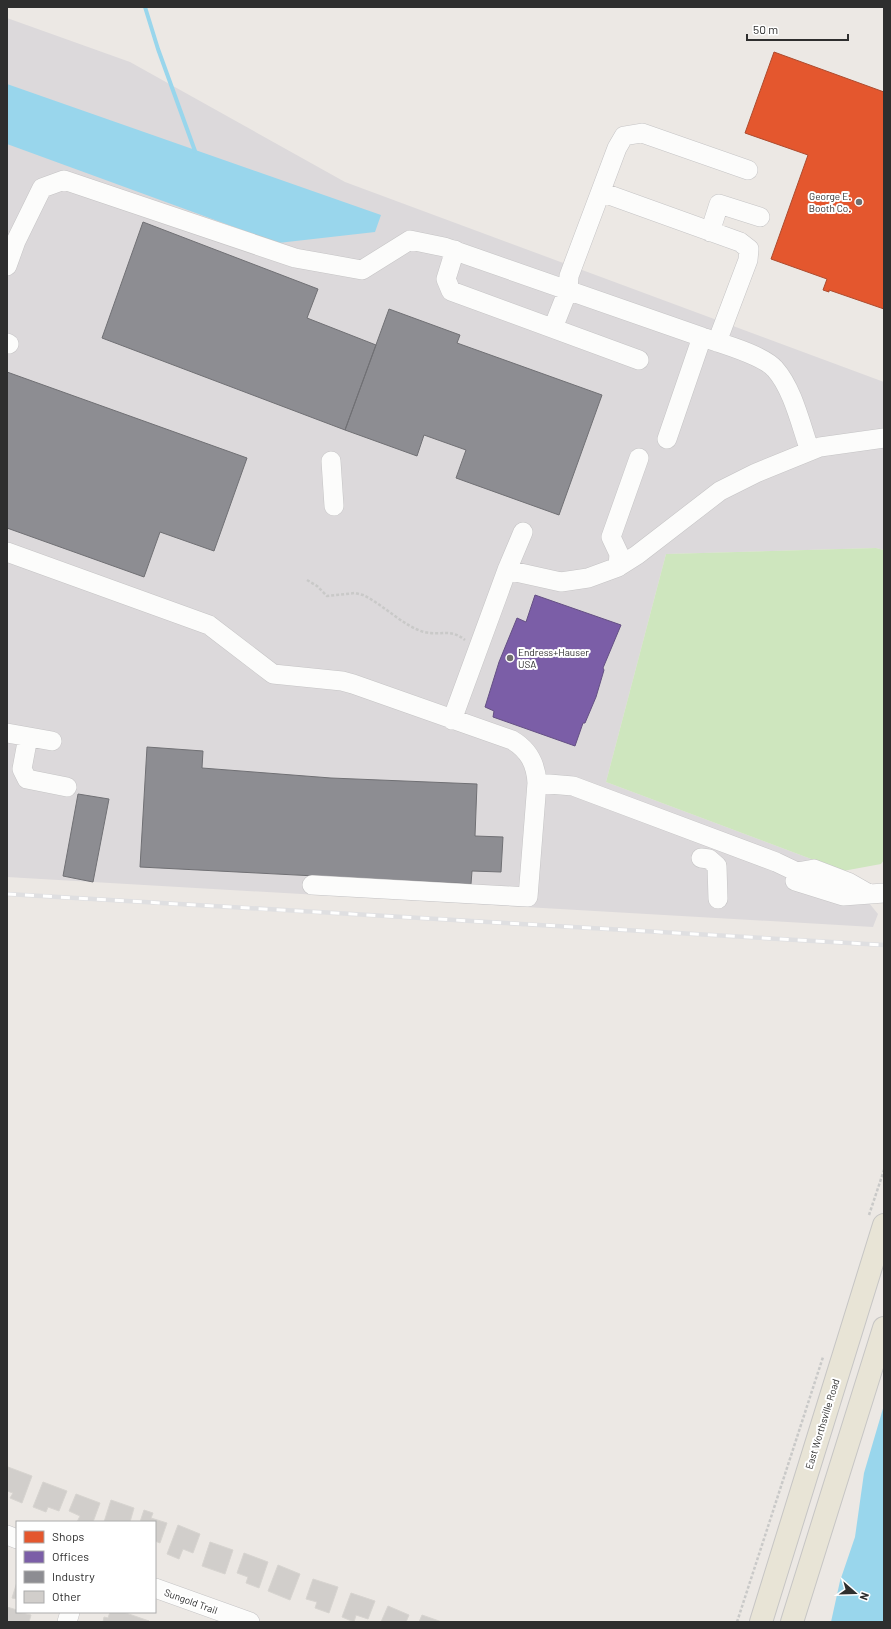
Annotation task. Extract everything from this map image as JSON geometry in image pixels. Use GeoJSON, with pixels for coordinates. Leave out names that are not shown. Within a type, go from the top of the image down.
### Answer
{"type":"FeatureCollection","features":[{"type":"Feature","properties":{"kind":"main road","name":"East Worthsville Road"},"geometry":{"type":"LineString","coordinates":[[761,1622],[875,1224]]}},
{"type":"Feature","properties":{"kind":"main road"},"geometry":{"type":"LineString","coordinates":[[792,1622],[884,1328]]}},
{"type":"Feature","properties":{"kind":"street"},"geometry":{"type":"LineString","coordinates":[[553,328],[568,290],[569,276],[616,148],[624,136],[642,133],[748,170]]}},
{"type":"Feature","properties":{"kind":"street"},"geometry":{"type":"LineString","coordinates":[[7,266],[16,241],[42,188],[64,180],[295,258],[362,270],[410,240],[455,250],[738,349],[774,368],[784,382],[810,450]]}},
{"type":"Feature","properties":{"kind":"street"},"geometry":{"type":"LineString","coordinates":[[601,192],[740,242],[749,249],[748,260],[710,339],[667,439]]}},
{"type":"Feature","properties":{"kind":"street"},"geometry":{"type":"LineString","coordinates":[[710,232],[719,204],[760,217]]}},
{"type":"Feature","properties":{"kind":"street"},"geometry":{"type":"LineString","coordinates":[[455,250],[446,278],[450,291],[639,360]]}},
{"type":"Feature","properties":{"kind":"street"},"geometry":{"type":"LineString","coordinates":[[507,570],[561,582],[588,578],[618,567],[637,555],[720,491],[756,473],[820,447],[884,438]]}},
{"type":"Feature","properties":{"kind":"street"},"geometry":{"type":"LineString","coordinates":[[618,567],[618,554],[611,537],[639,458]]}},
{"type":"Feature","properties":{"kind":"street"},"geometry":{"type":"LineString","coordinates":[[331,461],[334,506]]}},
{"type":"Feature","properties":{"kind":"street"},"geometry":{"type":"LineString","coordinates":[[452,720],[507,570],[523,532]]}},
{"type":"Feature","properties":{"kind":"street"},"geometry":{"type":"LineString","coordinates":[[7,552],[209,625],[273,674],[342,681],[512,740],[529,753],[536,773],[536,784],[528,897],[312,885]]}},
{"type":"Feature","properties":{"kind":"street"},"geometry":{"type":"LineString","coordinates":[[7,733],[52,741]]}},
{"type":"Feature","properties":{"kind":"street"},"geometry":{"type":"LineString","coordinates":[[28,737],[22,769],[27,779],[66,787]]}},
{"type":"Feature","properties":{"kind":"street"},"geometry":{"type":"LineString","coordinates":[[536,784],[573,786],[776,862],[796,876],[814,869],[876,894]]}},
{"type":"Feature","properties":{"kind":"street"},"geometry":{"type":"LineString","coordinates":[[701,858],[709,859],[717,866],[718,899]]}},
{"type":"Feature","properties":{"kind":"street","name":"Sungold Trail"},"geometry":{"type":"LineString","coordinates":[[156,1588],[250,1622]]}},
{"type":"Feature","properties":{"kind":"path"},"geometry":{"type":"LineString","coordinates":[[306,580],[317,586],[327,596],[355,593],[364,595],[417,629],[431,633],[455,633],[479,647]]}},
{"type":"Feature","properties":{"kind":"path"},"geometry":{"type":"LineString","coordinates":[[875,1224],[884,1170]]}},
{"type":"Feature","properties":{"kind":"path"},"geometry":{"type":"LineString","coordinates":[[737,1622],[825,1351]]}},
{"type":"Feature","properties":{"kind":"shaded area"},"geometry":{"type":"Polygon","coordinates":[[[7,18],[130,62],[345,182],[884,382],[884,550],[876,548],[666,554],[606,782],[843,871],[878,914],[873,927],[7,877],[7,18]]]}},
{"type":"Feature","properties":{"kind":"green space"},"geometry":{"type":"Polygon","coordinates":[[[876,548],[884,550],[884,860],[881,864],[843,871],[606,782],[666,554],[876,548]]]}},
{"type":"Feature","properties":{"kind":"water"},"geometry":{"type":"Polygon","coordinates":[[[7,84],[381,215],[375,232],[278,243],[7,144],[7,84]]]}},
{"type":"Feature","properties":{"kind":"water"},"geometry":{"type":"Polygon","coordinates":[[[884,1405],[884,1622],[831,1622],[840,1581],[855,1537],[864,1473],[884,1405]]]}},
{"type":"Feature","properties":{"kind":"building: Shops"},"geometry":{"type":"Polygon","coordinates":[[[774,52],[884,92],[884,309],[829,290],[829,292],[823,290],[827,279],[771,259],[808,155],[745,133],[774,52]]]}},
{"type":"Feature","properties":{"kind":"building: Offices"},"geometry":{"type":"Polygon","coordinates":[[[535,595],[621,625],[603,668],[604,670],[596,697],[585,723],[583,723],[575,746],[493,717],[494,711],[485,707],[499,662],[517,618],[526,622],[535,595]]]}},
{"type":"Feature","properties":{"kind":"building: Industry"},"geometry":{"type":"Polygon","coordinates":[[[143,222],[318,289],[307,318],[376,345],[345,430],[102,338],[143,222]]]}},
{"type":"Feature","properties":{"kind":"building: Industry"},"geometry":{"type":"Polygon","coordinates":[[[389,309],[460,335],[457,343],[602,395],[559,515],[456,478],[466,450],[424,435],[417,456],[345,430],[389,309]]]}},
{"type":"Feature","properties":{"kind":"building: Industry"},"geometry":{"type":"Polygon","coordinates":[[[7,372],[247,458],[214,551],[160,532],[144,577],[7,528],[7,372]]]}},
{"type":"Feature","properties":{"kind":"building: Industry"},"geometry":{"type":"Polygon","coordinates":[[[147,747],[203,751],[202,768],[331,778],[477,784],[475,836],[503,837],[501,872],[472,871],[471,884],[140,867],[147,747]]]}},
{"type":"Feature","properties":{"kind":"building: Industry"},"geometry":{"type":"Polygon","coordinates":[[[78,794],[109,799],[93,882],[63,876],[78,794]]]}},
{"type":"Feature","properties":{"kind":"building: Other"},"geometry":{"type":"Polygon","coordinates":[[[8,1467],[32,1476],[22,1503],[10,1498],[13,1493],[7,1491],[8,1467]]]}},
{"type":"Feature","properties":{"kind":"building: Other"},"geometry":{"type":"Polygon","coordinates":[[[43,1482],[67,1491],[59,1511],[48,1507],[46,1512],[33,1507],[43,1482]]]}},
{"type":"Feature","properties":{"kind":"building: Other"},"geometry":{"type":"Polygon","coordinates":[[[76,1494],[100,1503],[93,1521],[78,1521],[80,1516],[69,1511],[76,1494]]]}},
{"type":"Feature","properties":{"kind":"building: Other"},"geometry":{"type":"Polygon","coordinates":[[[111,1500],[134,1508],[130,1521],[104,1521],[111,1500]]]}},
{"type":"Feature","properties":{"kind":"building: Other"},"geometry":{"type":"Polygon","coordinates":[[[144,1510],[153,1513],[151,1518],[167,1523],[160,1543],[156,1541],[156,1521],[140,1521],[144,1510]]]}},
{"type":"Feature","properties":{"kind":"building: Other"},"geometry":{"type":"Polygon","coordinates":[[[178,1525],[200,1534],[193,1553],[183,1549],[179,1559],[167,1554],[178,1525]]]}},
{"type":"Feature","properties":{"kind":"building: Other"},"geometry":{"type":"Polygon","coordinates":[[[210,1542],[233,1550],[225,1574],[202,1566],[210,1542]]]}},
{"type":"Feature","properties":{"kind":"building: Other"},"geometry":{"type":"Polygon","coordinates":[[[244,1553],[268,1562],[259,1588],[246,1583],[248,1577],[237,1573],[244,1553]]]}},
{"type":"Feature","properties":{"kind":"building: Other"},"geometry":{"type":"Polygon","coordinates":[[[278,1565],[300,1574],[290,1600],[268,1591],[278,1565]]]}},
{"type":"Feature","properties":{"kind":"building: Other"},"geometry":{"type":"Polygon","coordinates":[[[313,1579],[338,1587],[329,1613],[315,1608],[317,1602],[306,1599],[313,1579]]]}},
{"type":"Feature","properties":{"kind":"building: Other"},"geometry":{"type":"Polygon","coordinates":[[[16,1585],[16,1599],[12,1598],[16,1585]]]}},
{"type":"Feature","properties":{"kind":"building: Other"},"geometry":{"type":"Polygon","coordinates":[[[351,1593],[375,1601],[368,1619],[356,1615],[354,1622],[342,1617],[351,1593]]]}},
{"type":"Feature","properties":{"kind":"building: Other"},"geometry":{"type":"Polygon","coordinates":[[[388,1606],[409,1615],[406,1622],[381,1622],[388,1606]]]}},
{"type":"Feature","properties":{"kind":"building: Other"},"geometry":{"type":"Polygon","coordinates":[[[7,1607],[16,1610],[16,1613],[31,1615],[29,1622],[7,1622],[7,1607]]]}},
{"type":"Feature","properties":{"kind":"building: Other"},"geometry":{"type":"Polygon","coordinates":[[[110,1613],[126,1613],[149,1621],[103,1622],[104,1617],[108,1618],[110,1613]]]}},
{"type":"Feature","properties":{"kind":"building: Other"},"geometry":{"type":"Polygon","coordinates":[[[422,1615],[442,1622],[419,1622],[422,1615]]]}},
{"type":"Feature","properties":{"kind":"waterway"},"geometry":{"type":"LineString","coordinates":[[145,7],[158,49],[195,151]]}},
{"type":"Feature","properties":{"kind":"railway"},"geometry":{"type":"LineString","coordinates":[[7,894],[884,945]]}},
{"type":"Feature","properties":{"kind":"place","name":"George E. Booth Co."},"geometry":{"type":"Point","coordinates":[859,202]}},
{"type":"Feature","properties":{"kind":"place","name":"Endress+Hauser USA"},"geometry":{"type":"Point","coordinates":[510,658]}}]}
